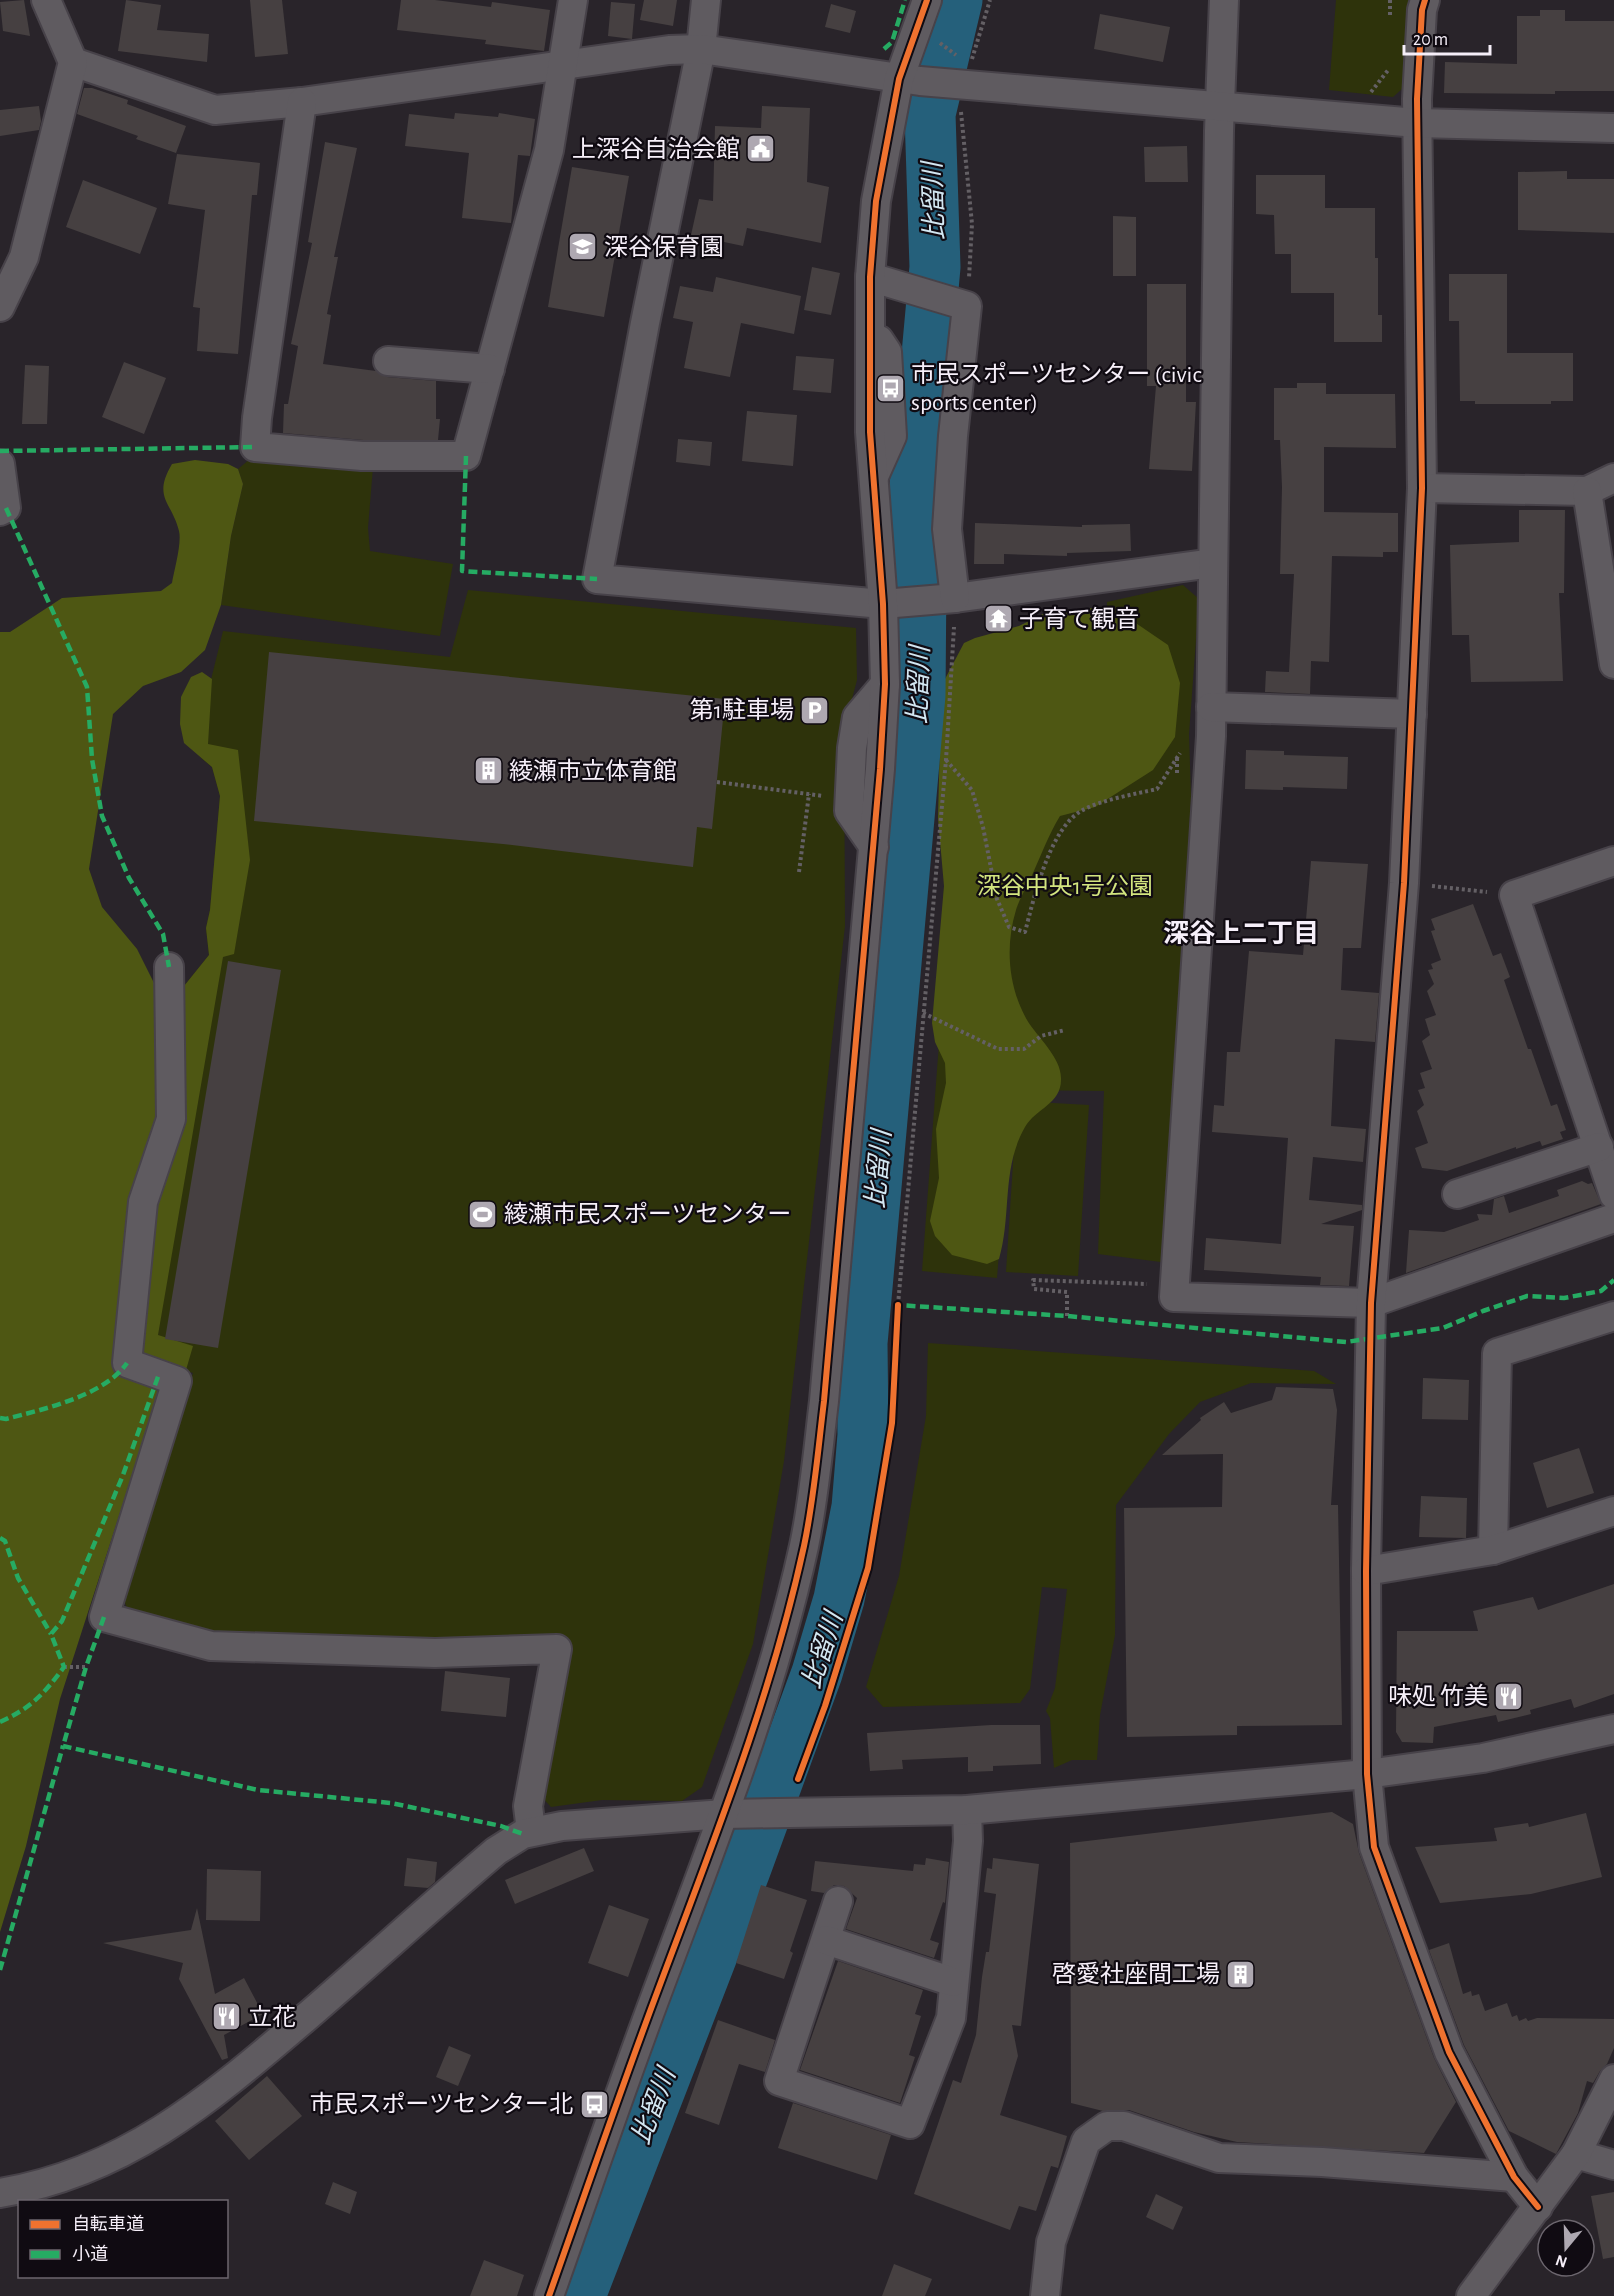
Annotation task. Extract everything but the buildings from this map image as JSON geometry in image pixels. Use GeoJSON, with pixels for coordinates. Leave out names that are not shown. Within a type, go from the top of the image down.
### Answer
{"type":"FeatureCollection","features":[{"type":"Feature","properties":{"kind":"street"},"geometry":{"type":"LineString","coordinates":[[0,307],[24,257],[73,62],[46,0]]}},
{"type":"Feature","properties":{"kind":"street"},"geometry":{"type":"LineString","coordinates":[[302,102],[257,418],[255,447],[362,456],[466,456],[549,150],[573,0]]}},
{"type":"Feature","properties":{"kind":"street"},"geometry":{"type":"LineString","coordinates":[[706,0],[701,49],[597,579],[895,603],[1213,563]]}},
{"type":"Feature","properties":{"kind":"street"},"geometry":{"type":"LineString","coordinates":[[549,2296],[636,2048],[732,1814],[795,1585],[812,1502],[824,1401],[874,847],[885,684],[895,603],[874,476],[870,432],[870,277],[876,201],[910,80],[927,0]]}},
{"type":"Feature","properties":{"kind":"street"},"geometry":{"type":"LineString","coordinates":[[1224,0],[1220,106],[1211,736],[1174,1297],[1371,1303],[1614,1218]]}},
{"type":"Feature","properties":{"kind":"street"},"geometry":{"type":"LineString","coordinates":[[1425,0],[1419,51],[1417,123],[1422,488],[1404,883],[1371,1303],[1366,1570],[1367,1774],[1374,1846],[1449,2052],[1514,2177],[1538,2207]]}},
{"type":"Feature","properties":{"kind":"street"},"geometry":{"type":"LineString","coordinates":[[73,62],[215,110],[302,102],[669,50],[701,49],[910,80],[963,78],[1220,106],[1417,123],[1614,129]]}},
{"type":"Feature","properties":{"kind":"street"},"geometry":{"type":"LineString","coordinates":[[870,277],[960,304],[947,529],[947,598]]}},
{"type":"Feature","properties":{"kind":"street"},"geometry":{"type":"LineString","coordinates":[[388,361],[490,369]]}},
{"type":"Feature","properties":{"kind":"street"},"geometry":{"type":"LineString","coordinates":[[0,464],[6,508],[0,511]]}},
{"type":"Feature","properties":{"kind":"street"},"geometry":{"type":"LineString","coordinates":[[1422,488],[1587,491],[1614,478]]}},
{"type":"Feature","properties":{"kind":"street"},"geometry":{"type":"LineString","coordinates":[[1587,491],[1614,664]]}},
{"type":"Feature","properties":{"kind":"street"},"geometry":{"type":"LineString","coordinates":[[1211,707],[1412,714]]}},
{"type":"Feature","properties":{"kind":"street"},"geometry":{"type":"LineString","coordinates":[[1614,861],[1514,895],[1614,1195]]}},
{"type":"Feature","properties":{"kind":"street"},"geometry":{"type":"LineString","coordinates":[[170,967],[171,1119],[143,1202],[127,1363],[177,1381],[104,1617],[211,1646],[435,1653],[557,1649],[528,1806],[531,1831]]}},
{"type":"Feature","properties":{"kind":"street"},"geometry":{"type":"LineString","coordinates":[[1457,1194],[1599,1147]]}},
{"type":"Feature","properties":{"kind":"street"},"geometry":{"type":"LineString","coordinates":[[1493,1550],[1497,1353],[1614,1316]]}},
{"type":"Feature","properties":{"kind":"street"},"geometry":{"type":"LineString","coordinates":[[1366,1570],[1493,1550],[1614,1511]]}},
{"type":"Feature","properties":{"kind":"street"},"geometry":{"type":"LineString","coordinates":[[1,2195],[53,2181],[102,2163],[182,2117],[218,2093],[496,1851],[531,1831],[562,1826],[732,1814],[967,1810],[1367,1774],[1483,1758],[1614,1729]]}},
{"type":"Feature","properties":{"kind":"street"},"geometry":{"type":"LineString","coordinates":[[838,1901],[779,2081],[910,2124],[951,2018],[968,1841],[967,1810]]}},
{"type":"Feature","properties":{"kind":"street"},"geometry":{"type":"LineString","coordinates":[[826,1940],[953,1982]]}},
{"type":"Feature","properties":{"kind":"street"},"geometry":{"type":"LineString","coordinates":[[1471,2296],[1576,2154],[1614,2079]]}},
{"type":"Feature","properties":{"kind":"street"},"geometry":{"type":"LineString","coordinates":[[1045,2296],[1051,2242],[1086,2141],[1107,2126],[1124,2126],[1219,2158],[1322,2162],[1514,2177]]}},
{"type":"Feature","properties":{"kind":"street"},"geometry":{"type":"LineString","coordinates":[[1576,2154],[1614,2165]]}},
{"type":"Feature","properties":{"kind":"path"},"geometry":{"type":"LineString","coordinates":[[960,304],[972,224],[963,78],[990,0]]}},
{"type":"Feature","properties":{"kind":"path"},"geometry":{"type":"LineString","coordinates":[[940,43],[963,78]]}},
{"type":"Feature","properties":{"kind":"path"},"geometry":{"type":"LineString","coordinates":[[1369,94],[1393,64]]}},
{"type":"Feature","properties":{"kind":"path"},"geometry":{"type":"LineString","coordinates":[[898,1305],[946,760],[947,598]]}},
{"type":"Feature","properties":{"kind":"path"},"geometry":{"type":"LineString","coordinates":[[946,760],[972,790],[983,827],[997,898],[1009,927],[1025,932],[1035,895],[1061,830],[1081,811],[1157,789],[1189,734],[1211,736]]}},
{"type":"Feature","properties":{"kind":"path"},"geometry":{"type":"LineString","coordinates":[[717,782],[827,796]]}},
{"type":"Feature","properties":{"kind":"path"},"geometry":{"type":"LineString","coordinates":[[799,872],[809,795]]}},
{"type":"Feature","properties":{"kind":"path"},"geometry":{"type":"LineString","coordinates":[[1404,883],[1514,895]]}},
{"type":"Feature","properties":{"kind":"path"},"geometry":{"type":"LineString","coordinates":[[923,1013],[998,1049],[1024,1049],[1041,1036],[1065,1030]]}},
{"type":"Feature","properties":{"kind":"path"},"geometry":{"type":"LineString","coordinates":[[1067,1316],[1067,1292],[1034,1289],[1033,1280],[1175,1284]]}},
{"type":"Feature","properties":{"kind":"path"},"geometry":{"type":"LineString","coordinates":[[64,1667],[86,1667]]}},
{"type":"Feature","properties":{"kind":"green space"},"geometry":{"type":"Polygon","coordinates":[[[1336,0],[1417,0],[1410,87],[1402,89],[1393,97],[1329,90],[1336,0]]]}},
{"type":"Feature","properties":{"kind":"green space"},"geometry":{"type":"Polygon","coordinates":[[[250,459],[373,467],[368,528],[370,551],[453,564],[440,636],[221,605],[231,536],[243,484],[238,469],[250,459]]]}},
{"type":"Feature","properties":{"kind":"green space"},"geometry":{"type":"Polygon","coordinates":[[[195,460],[228,464],[238,469],[243,484],[231,536],[221,605],[205,650],[181,672],[143,686],[113,714],[89,869],[102,907],[137,949],[155,985],[162,1121],[132,1196],[114,1341],[115,1360],[159,1392],[60,1699],[26,1846],[0,1932],[0,632],[10,632],[62,598],[161,591],[172,583],[180,536],[176,521],[165,499],[164,485],[172,464],[195,460]]]}},
{"type":"Feature","properties":{"kind":"green space","name":"深谷中央1号公園"},"geometry":{"type":"Polygon","coordinates":[[[1183,585],[1199,599],[1189,734],[1191,797],[1175,1073],[1161,1262],[1098,1254],[1104,1091],[1012,1090],[997,1278],[922,1271],[939,1043],[947,792],[1106,683],[1107,602],[1183,585]]]}},
{"type":"Feature","properties":{"kind":"green space","name":"綾瀬市民スポーツセンター"},"geometry":{"type":"Polygon","coordinates":[[[468,590],[856,628],[857,680],[844,729],[845,926],[784,1461],[753,1644],[702,1787],[682,1801],[602,1800],[551,1807],[538,1793],[570,1642],[564,1636],[414,1645],[213,1634],[129,1614],[123,1597],[193,1373],[145,1357],[158,1196],[182,1133],[180,991],[209,955],[206,928],[210,910],[220,796],[212,767],[201,758],[202,716],[223,631],[450,657],[468,590]]]}},
{"type":"Feature","properties":{"kind":"green space"},"geometry":{"type":"Polygon","coordinates":[[[1093,608],[1124,615],[1168,645],[1180,683],[1175,737],[1153,770],[1095,807],[1060,816],[1018,905],[1010,938],[1012,980],[1027,1020],[1057,1062],[1061,1078],[1057,1094],[1025,1127],[1018,1143],[1010,1176],[999,1259],[987,1264],[952,1255],[935,1236],[930,1221],[939,1178],[936,1129],[946,1083],[945,1063],[935,1042],[932,1023],[944,886],[938,818],[941,698],[945,679],[964,643],[1019,626],[1049,611],[1093,608]]]}},
{"type":"Feature","properties":{"kind":"green space"},"geometry":{"type":"Polygon","coordinates":[[[202,672],[212,679],[208,744],[238,750],[250,860],[234,954],[223,957],[158,1335],[193,1346],[186,1370],[145,1357],[133,1339],[158,1196],[182,1133],[180,991],[209,955],[206,928],[210,910],[220,796],[212,767],[184,743],[180,724],[181,697],[191,677],[202,672]]]}},
{"type":"Feature","properties":{"kind":"green space"},"geometry":{"type":"Polygon","coordinates":[[[1017,1101],[1089,1105],[1078,1276],[1006,1272],[1017,1101]]]}},
{"type":"Feature","properties":{"kind":"green space"},"geometry":{"type":"Polygon","coordinates":[[[928,1343],[1314,1371],[1336,1384],[1251,1383],[1200,1402],[1169,1434],[1116,1505],[1115,1635],[1100,1715],[1097,1760],[1072,1760],[1054,1768],[1050,1718],[1046,1711],[1055,1688],[1067,1589],[1042,1587],[1030,1689],[1020,1703],[883,1707],[866,1687],[899,1576],[926,1416],[928,1343]]]}},
{"type":"Feature","properties":{"kind":"waterway","name":"比留川"},"geometry":{"type":"LineString","coordinates":[[580,2296],[745,1870],[817,1673],[839,1599],[857,1507],[863,1435],[862,1343],[920,695],[921,575],[915,486],[935,267],[930,114],[957,0]]}},
{"type":"Feature","properties":{"kind":"marked path"},"geometry":{"type":"LineString","coordinates":[[884,49],[892,42],[905,0]]}},
{"type":"Feature","properties":{"kind":"marked path"},"geometry":{"type":"LineString","coordinates":[[0,451],[255,447]]}},
{"type":"Feature","properties":{"kind":"marked path"},"geometry":{"type":"LineString","coordinates":[[466,456],[462,571],[597,579]]}},
{"type":"Feature","properties":{"kind":"marked path"},"geometry":{"type":"LineString","coordinates":[[6,508],[87,687],[92,759],[102,816],[129,878],[163,934],[169,967]]}},
{"type":"Feature","properties":{"kind":"marked path"},"geometry":{"type":"LineString","coordinates":[[898,1310],[898,1305],[1067,1316],[1346,1342],[1443,1328],[1527,1296],[1564,1298],[1601,1291],[1614,1280]]}},
{"type":"Feature","properties":{"kind":"marked path"},"geometry":{"type":"LineString","coordinates":[[0,1418],[6,1419],[38,1411],[89,1393],[117,1374],[127,1363]]}},
{"type":"Feature","properties":{"kind":"marked path"},"geometry":{"type":"LineString","coordinates":[[0,1722],[36,1699],[64,1667],[51,1634],[62,1621],[123,1475],[159,1374]]}},
{"type":"Feature","properties":{"kind":"marked path"},"geometry":{"type":"LineString","coordinates":[[0,1538],[5,1541],[18,1578],[51,1634]]}},
{"type":"Feature","properties":{"kind":"marked path"},"geometry":{"type":"LineString","coordinates":[[104,1617],[86,1667],[63,1746],[258,1790],[391,1803],[501,1826],[523,1834]]}},
{"type":"Feature","properties":{"kind":"marked path"},"geometry":{"type":"LineString","coordinates":[[0,1970],[63,1746]]}},
{"type":"Feature","properties":{"kind":"cycle path"},"geometry":{"type":"LineString","coordinates":[[549,2296],[756,1719],[790,1604],[804,1546],[816,1474],[880,769],[885,684],[883,604],[870,432],[870,277],[876,201],[899,79],[927,0]]}},
{"type":"Feature","properties":{"kind":"cycle path"},"geometry":{"type":"LineString","coordinates":[[1425,0],[1422,10],[1417,99],[1422,488],[1404,883],[1371,1303],[1366,1571],[1367,1774],[1374,1847],[1449,2052],[1514,2177],[1538,2207]]}},
{"type":"Feature","properties":{"kind":"cycle path"},"geometry":{"type":"LineString","coordinates":[[798,1779],[825,1706],[868,1568],[892,1423],[898,1305]]}},
{"type":"Feature","properties":{"kind":"place","name":"上深谷自治会館"},"geometry":{"type":"Point","coordinates":[761,149]}},
{"type":"Feature","properties":{"kind":"place","name":"深谷保育園"},"geometry":{"type":"Point","coordinates":[583,247]}},
{"type":"Feature","properties":{"kind":"place","name":"市民スポーツセンター (civic sports center)"},"geometry":{"type":"Point","coordinates":[890,388]}},
{"type":"Feature","properties":{"kind":"place","name":"子育て観音"},"geometry":{"type":"Point","coordinates":[998,619]}},
{"type":"Feature","properties":{"kind":"place","name":"第1駐車場"},"geometry":{"type":"Point","coordinates":[815,710]}},
{"type":"Feature","properties":{"kind":"place","name":"綾瀬市立体育館"},"geometry":{"type":"Point","coordinates":[488,771]}},
{"type":"Feature","properties":{"kind":"place","name":"綾瀬市民スポーツセンター"},"geometry":{"type":"Point","coordinates":[483,1214]}},
{"type":"Feature","properties":{"kind":"place","name":"味処 竹美"},"geometry":{"type":"Point","coordinates":[1509,1696]}},
{"type":"Feature","properties":{"kind":"place","name":"啓愛社座間工場"},"geometry":{"type":"Point","coordinates":[1241,1974]}},
{"type":"Feature","properties":{"kind":"place","name":"立花"},"geometry":{"type":"Point","coordinates":[227,2017]}},
{"type":"Feature","properties":{"kind":"place","name":"市民スポーツセンター北"},"geometry":{"type":"Point","coordinates":[594,2104]}},
{"type":"Feature","properties":{"kind":"district","name":"深谷上二丁目"},"geometry":{"type":"Point","coordinates":[1241,933]}}]}
